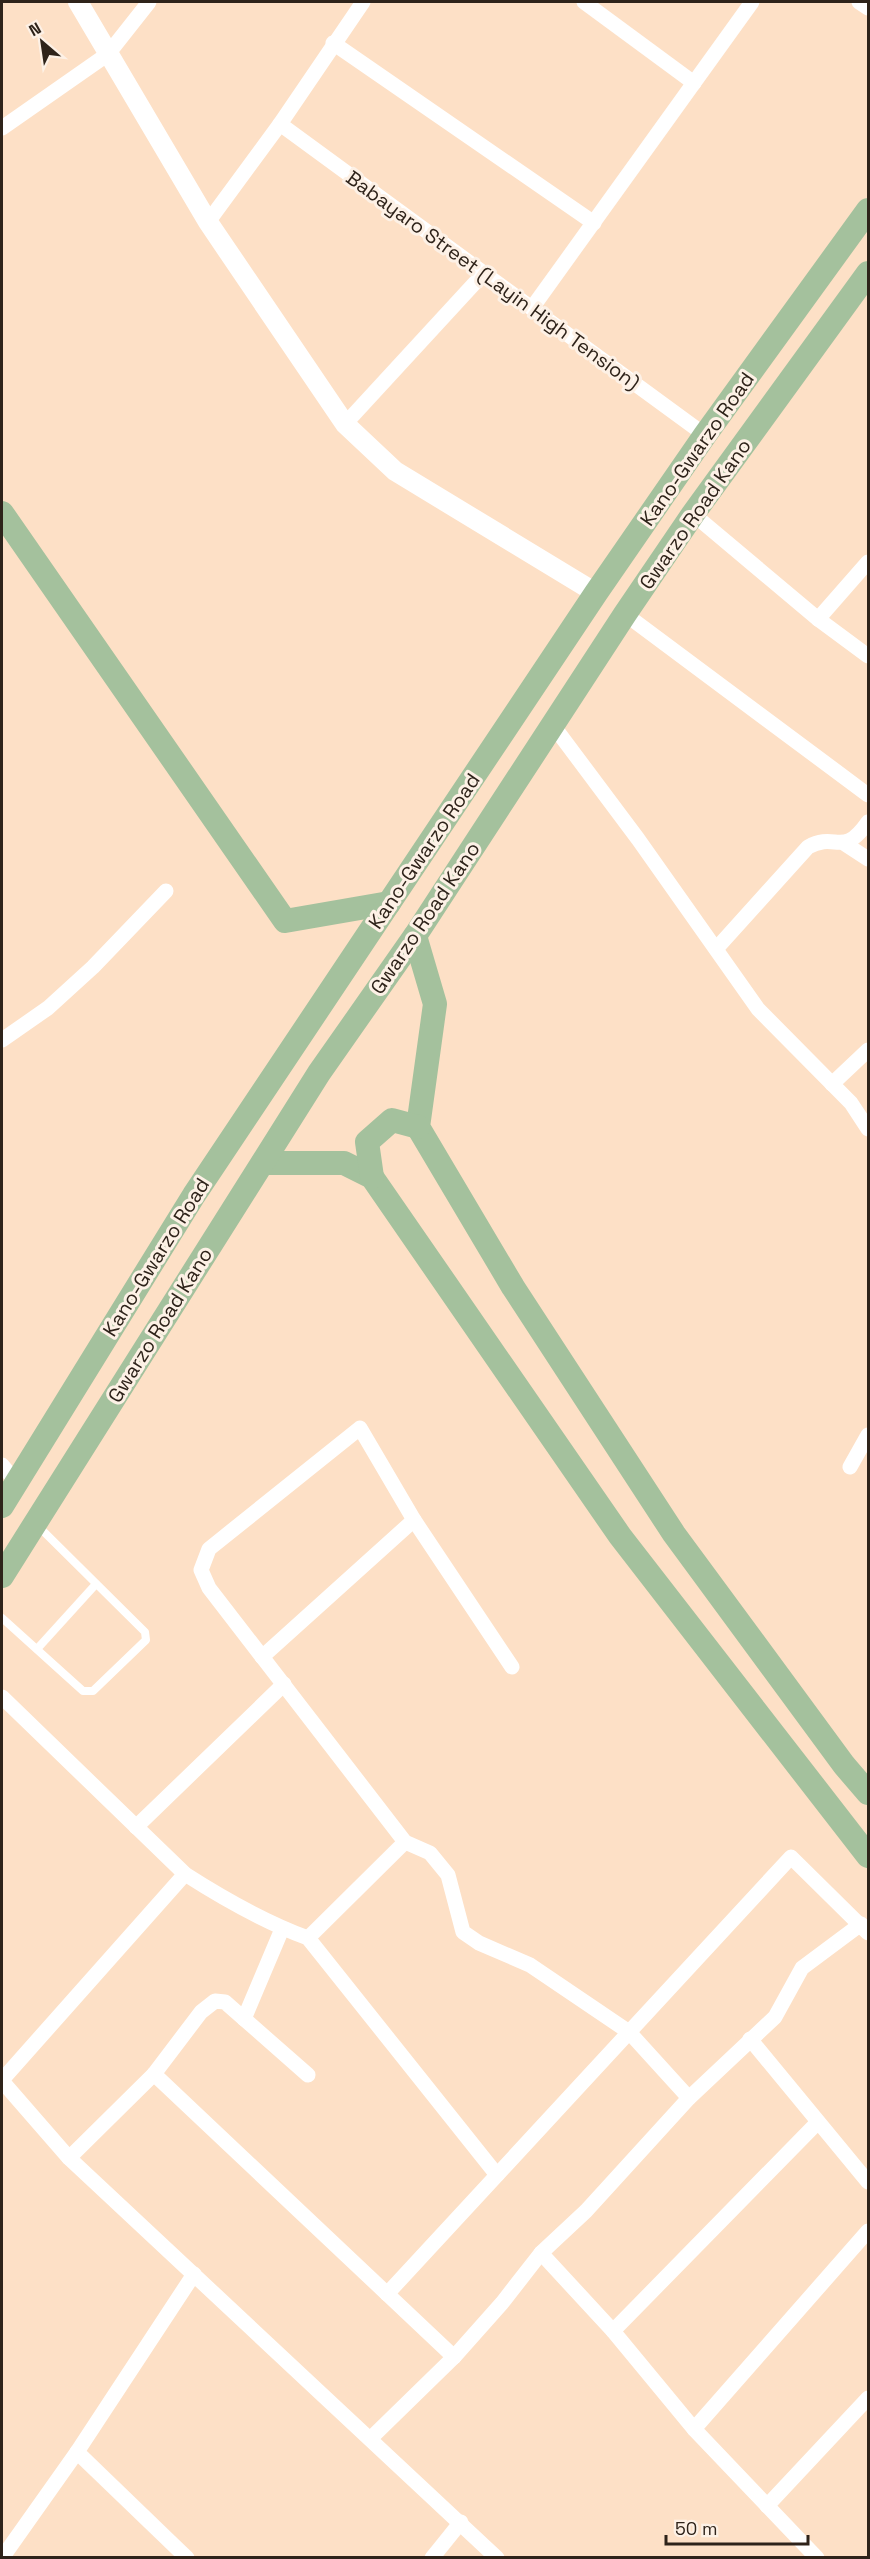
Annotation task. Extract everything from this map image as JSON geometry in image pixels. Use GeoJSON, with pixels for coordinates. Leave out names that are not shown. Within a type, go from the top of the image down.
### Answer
{"type":"FeatureCollection","features":[{"type":"Feature","properties":{"kind":"main road","name":"Kano-Gwarzo Road"},"geometry":{"type":"LineString","coordinates":[[2,1506],[9,1474],[596,593],[705,435],[868,210]]}},
{"type":"Feature","properties":{"kind":"main road","name":"Gwarzo Road Kano"},"geometry":{"type":"LineString","coordinates":[[2,1576],[319,1074],[415,936],[624,614],[693,514],[864,288]]}},
{"type":"Feature","properties":{"kind":"main road"},"geometry":{"type":"LineString","coordinates":[[2,513],[285,921],[389,903]]}},
{"type":"Feature","properties":{"kind":"main road"},"geometry":{"type":"LineString","coordinates":[[415,936],[435,1004],[418,1128],[513,1287],[674,1534],[844,1765],[868,1793]]}},
{"type":"Feature","properties":{"kind":"main road"},"geometry":{"type":"LineString","coordinates":[[372,1178],[368,1142],[392,1120],[418,1128]]}},
{"type":"Feature","properties":{"kind":"main road"},"geometry":{"type":"LineString","coordinates":[[263,1163],[344,1163],[372,1178],[620,1536],[868,1856]]}},
{"type":"Feature","properties":{"kind":"street"},"geometry":{"type":"LineString","coordinates":[[78,2],[208,222],[345,424],[395,471],[596,593]]}},
{"type":"Feature","properties":{"kind":"street"},"geometry":{"type":"LineString","coordinates":[[2,128],[108,54],[148,2]]}},
{"type":"Feature","properties":{"kind":"street"},"geometry":{"type":"LineString","coordinates":[[208,222],[280,124],[363,2]]}},
{"type":"Feature","properties":{"kind":"street"},"geometry":{"type":"LineString","coordinates":[[584,2],[694,82]]}},
{"type":"Feature","properties":{"kind":"street"},"geometry":{"type":"LineString","coordinates":[[532,308],[752,2]]}},
{"type":"Feature","properties":{"kind":"street"},"geometry":{"type":"LineString","coordinates":[[859,2],[868,8]]}},
{"type":"Feature","properties":{"kind":"street"},"geometry":{"type":"LineString","coordinates":[[333,43],[594,223]]}},
{"type":"Feature","properties":{"kind":"street","name":"Babayaro Street (Layin High Tension)"},"geometry":{"type":"LineString","coordinates":[[280,124],[705,435]]}},
{"type":"Feature","properties":{"kind":"street"},"geometry":{"type":"LineString","coordinates":[[345,424],[484,273]]}},
{"type":"Feature","properties":{"kind":"street"},"geometry":{"type":"LineString","coordinates":[[693,514],[818,619],[868,656]]}},
{"type":"Feature","properties":{"kind":"street"},"geometry":{"type":"LineString","coordinates":[[818,619],[868,562]]}},
{"type":"Feature","properties":{"kind":"street"},"geometry":{"type":"LineString","coordinates":[[624,614],[868,795]]}},
{"type":"Feature","properties":{"kind":"street"},"geometry":{"type":"LineString","coordinates":[[552,724],[758,1009],[851,1103],[868,1129]]}},
{"type":"Feature","properties":{"kind":"street"},"geometry":{"type":"LineString","coordinates":[[845,844],[859,836],[868,822]]}},
{"type":"Feature","properties":{"kind":"street"},"geometry":{"type":"LineString","coordinates":[[716,949],[808,847],[818,842],[845,844],[868,859]]}},
{"type":"Feature","properties":{"kind":"street"},"geometry":{"type":"LineString","coordinates":[[4,1035],[48,1008],[86,974],[166,891]]}},
{"type":"Feature","properties":{"kind":"street"},"geometry":{"type":"LineString","coordinates":[[832,1084],[868,1050]]}},
{"type":"Feature","properties":{"kind":"street"},"geometry":{"type":"LineString","coordinates":[[512,1667],[414,1520],[360,1428],[209,1549],[201,1570],[209,1588],[405,1842],[430,1853],[448,1875],[463,1932],[479,1943],[530,1965],[629,2032],[689,2098]]}},
{"type":"Feature","properties":{"kind":"street"},"geometry":{"type":"LineString","coordinates":[[850,1467],[868,1435]]}},
{"type":"Feature","properties":{"kind":"street"},"geometry":{"type":"LineString","coordinates":[[262,1657],[414,1520]]}},
{"type":"Feature","properties":{"kind":"street"},"geometry":{"type":"LineString","coordinates":[[136,1827],[284,1684]]}},
{"type":"Feature","properties":{"kind":"street"},"geometry":{"type":"LineString","coordinates":[[2,1697],[185,1874],[218,1896],[282,1929],[308,1938],[497,2175]]}},
{"type":"Feature","properties":{"kind":"street"},"geometry":{"type":"LineString","coordinates":[[308,1938],[405,1842]]}},
{"type":"Feature","properties":{"kind":"street"},"geometry":{"type":"LineString","coordinates":[[371,2438],[427,2385],[541,2253],[586,2211],[689,2098],[775,2017],[802,1968],[865,1929],[791,1857],[387,2294]]}},
{"type":"Feature","properties":{"kind":"street"},"geometry":{"type":"LineString","coordinates":[[185,1874],[2,2080],[69,2158],[497,2558]]}},
{"type":"Feature","properties":{"kind":"street"},"geometry":{"type":"LineString","coordinates":[[244,2019],[282,1929]]}},
{"type":"Feature","properties":{"kind":"street"},"geometry":{"type":"LineString","coordinates":[[69,2158],[154,2074],[209,2005],[215,2001],[225,2002],[308,2075]]}},
{"type":"Feature","properties":{"kind":"street"},"geometry":{"type":"LineString","coordinates":[[750,2039],[868,2182]]}},
{"type":"Feature","properties":{"kind":"street"},"geometry":{"type":"LineString","coordinates":[[154,2074],[454,2356]]}},
{"type":"Feature","properties":{"kind":"street"},"geometry":{"type":"LineString","coordinates":[[613,2331],[818,2122]]}},
{"type":"Feature","properties":{"kind":"street"},"geometry":{"type":"LineString","coordinates":[[694,2429],[868,2231]]}},
{"type":"Feature","properties":{"kind":"street"},"geometry":{"type":"LineString","coordinates":[[541,2253],[613,2331],[694,2429],[816,2558]]}},
{"type":"Feature","properties":{"kind":"street"},"geometry":{"type":"LineString","coordinates":[[2,2558],[77,2452],[194,2274]]}},
{"type":"Feature","properties":{"kind":"street"},"geometry":{"type":"LineString","coordinates":[[767,2506],[868,2398]]}},
{"type":"Feature","properties":{"kind":"street"},"geometry":{"type":"LineString","coordinates":[[77,2452],[187,2558]]}},
{"type":"Feature","properties":{"kind":"street"},"geometry":{"type":"LineString","coordinates":[[432,2558],[461,2522]]}},
{"type":"Feature","properties":{"kind":"lane"},"geometry":{"type":"LineString","coordinates":[[2,1618],[83,1691],[87,1692],[93,1691],[146,1640],[145,1632],[35,1523]]}},
{"type":"Feature","properties":{"kind":"lane"},"geometry":{"type":"LineString","coordinates":[[37,1649],[96,1584]]}}]}
